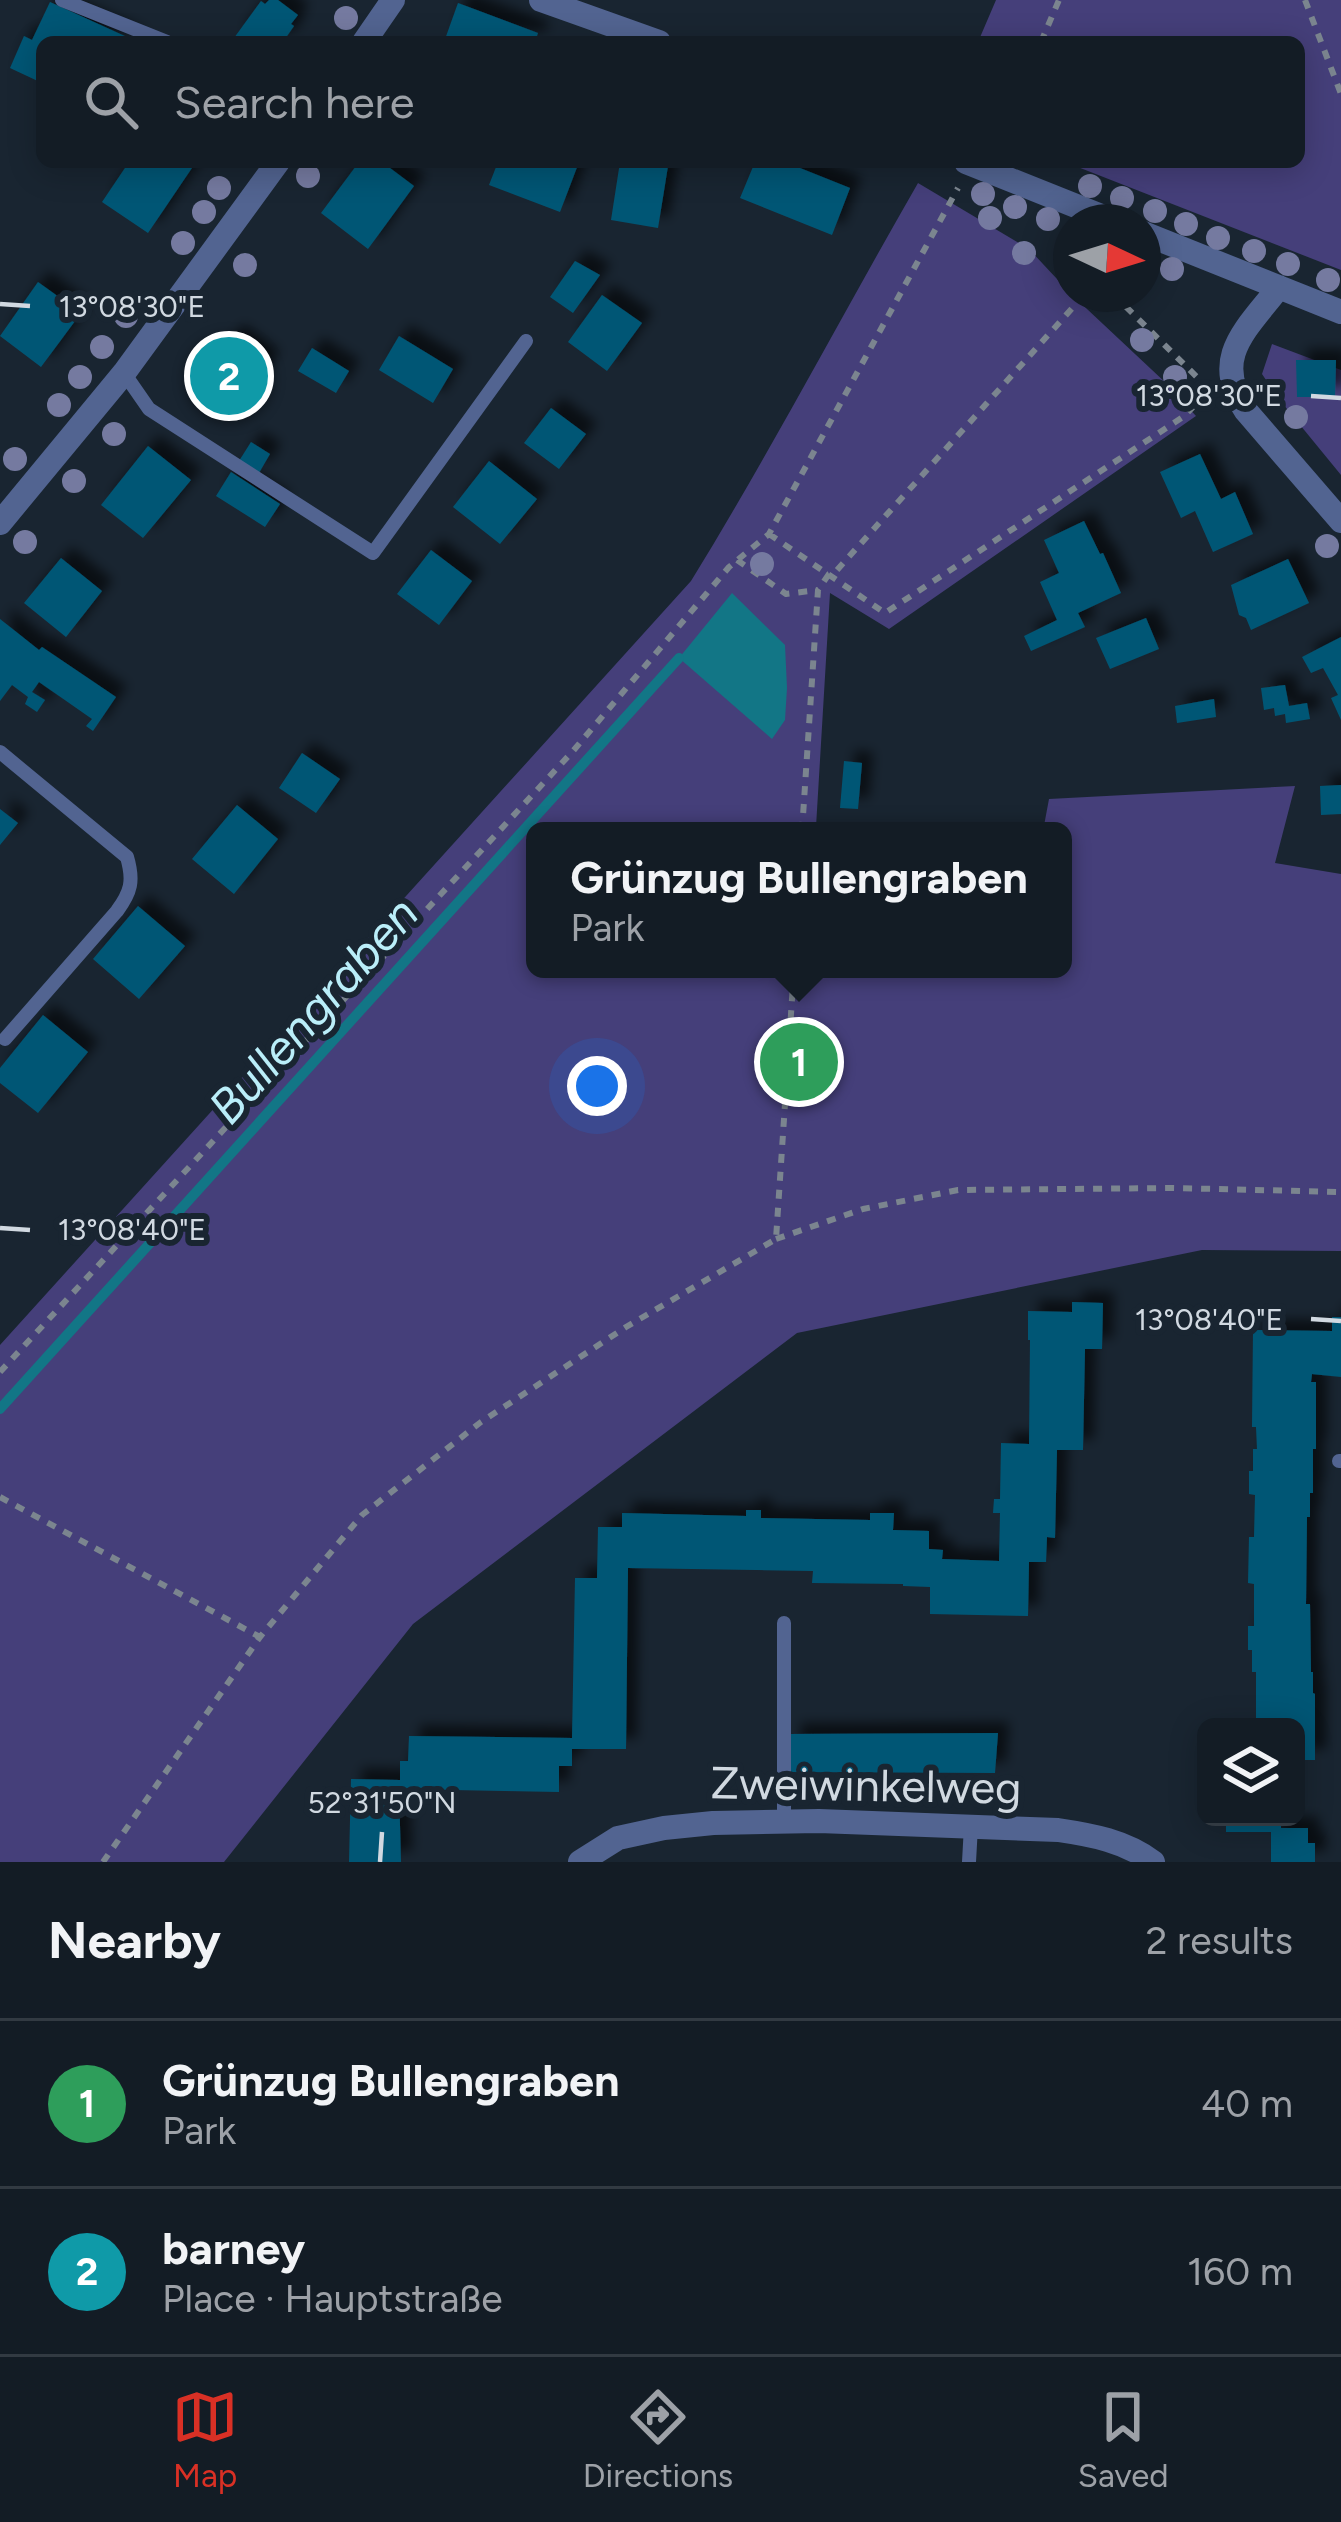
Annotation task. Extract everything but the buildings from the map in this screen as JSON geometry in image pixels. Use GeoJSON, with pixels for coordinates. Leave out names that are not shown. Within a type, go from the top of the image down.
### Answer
{"type":"FeatureCollection","features":[{"type":"Feature","properties":{"kind":"street"},"geometry":{"type":"LineString","coordinates":[[368,36],[393,0]]}},
{"type":"Feature","properties":{"kind":"street"},"geometry":{"type":"LineString","coordinates":[[542,0],[641,36]]}},
{"type":"Feature","properties":{"kind":"street"},"geometry":{"type":"LineString","coordinates":[[0,524],[124,373],[274,168]]}},
{"type":"Feature","properties":{"kind":"street"},"geometry":{"type":"LineString","coordinates":[[981,168],[1071,204]]}},
{"type":"Feature","properties":{"kind":"street"},"geometry":{"type":"LineString","coordinates":[[1161,240],[1341,312]]}},
{"type":"Feature","properties":{"kind":"street"},"geometry":{"type":"LineString","coordinates":[[1279,287],[1241,333],[1220,382],[1341,520]]}},
{"type":"Feature","properties":{"kind":"street","name":"Zweiwinkelweg"},"geometry":{"type":"LineString","coordinates":[[580,1862],[618,1838],[664,1828],[784,1822],[1058,1830],[1135,1848],[1153,1862]]}},
{"type":"Feature","properties":{"kind":"lane"},"geometry":{"type":"LineString","coordinates":[[62,0],[152,36]]}},
{"type":"Feature","properties":{"kind":"lane"},"geometry":{"type":"LineString","coordinates":[[124,373],[149,410],[373,553],[526,341]]}},
{"type":"Feature","properties":{"kind":"lane"},"geometry":{"type":"LineString","coordinates":[[0,752],[127,857],[132,874],[131,892],[117,911],[5,1040]]}},
{"type":"Feature","properties":{"kind":"lane"},"geometry":{"type":"LineString","coordinates":[[784,1624],[784,1822]]}},
{"type":"Feature","properties":{"kind":"lane"},"geometry":{"type":"LineString","coordinates":[[969,1862],[971,1826]]}},
{"type":"Feature","properties":{"kind":"path"},"geometry":{"type":"LineString","coordinates":[[1044,36],[1059,0]]}},
{"type":"Feature","properties":{"kind":"path"},"geometry":{"type":"LineString","coordinates":[[1305,0],[1341,94]]}},
{"type":"Feature","properties":{"kind":"path"},"geometry":{"type":"LineString","coordinates":[[0,1372],[573,751],[737,560],[769,534],[944,214]]}},
{"type":"Feature","properties":{"kind":"path"},"geometry":{"type":"LineString","coordinates":[[803,822],[818,590],[1069,312]]}},
{"type":"Feature","properties":{"kind":"path"},"geometry":{"type":"LineString","coordinates":[[769,534],[885,613],[1184,417],[1220,382],[1135,312]]}},
{"type":"Feature","properties":{"kind":"path"},"geometry":{"type":"LineString","coordinates":[[737,560],[785,594],[818,590]]}},
{"type":"Feature","properties":{"kind":"path"},"geometry":{"type":"LineString","coordinates":[[776,1239],[793,978]]}},
{"type":"Feature","properties":{"kind":"path"},"geometry":{"type":"LineString","coordinates":[[103,1862],[260,1636],[362,1516],[481,1422],[626,1327],[776,1239],[863,1209],[958,1190],[1341,1192]]}},
{"type":"Feature","properties":{"kind":"path"},"geometry":{"type":"LineString","coordinates":[[0,1497],[260,1636]]}},
{"type":"Feature","properties":{"kind":"shaded area"},"geometry":{"type":"Polygon","coordinates":[[[996,0],[1341,0],[1341,270],[1080,168],[1305,168],[1305,36],[981,36],[996,0]]]}},
{"type":"Feature","properties":{"kind":"shaded area"},"geometry":{"type":"Polygon","coordinates":[[[918,183],[1029,249],[1053,275],[1053,312],[1090,312],[1167,384],[1196,416],[889,629],[830,593],[816,822],[526,822],[526,978],[1072,978],[1072,822],[1045,822],[1049,799],[1295,786],[1275,863],[1341,874],[1341,1251],[1202,1250],[797,1333],[413,1624],[224,1862],[0,1862],[0,1345],[691,581],[918,183]]]}},
{"type":"Feature","properties":{"kind":"shaded area"},"geometry":{"type":"Polygon","coordinates":[[[1272,344],[1341,370],[1341,475],[1262,374],[1272,344]]]}},
{"type":"Feature","properties":{"kind":"water"},"geometry":{"type":"Polygon","coordinates":[[[732,593],[785,645],[785,720],[772,739],[679,658],[732,593]]]}},
{"type":"Feature","properties":{"kind":"waterway","name":"Bullengraben"},"geometry":{"type":"LineString","coordinates":[[531,822],[679,658]]}},
{"type":"Feature","properties":{"kind":"waterway","name":"Bullengraben"},"geometry":{"type":"LineString","coordinates":[[0,1409],[526,827]]}},
{"type":"Feature","properties":{"kind":"place","name":"barney"},"geometry":{"type":"Point","coordinates":[229,376]}},
{"type":"Feature","properties":{"kind":"place","name":"Grünzug Bullengraben"},"geometry":{"type":"Point","coordinates":[799,1062]}}]}
